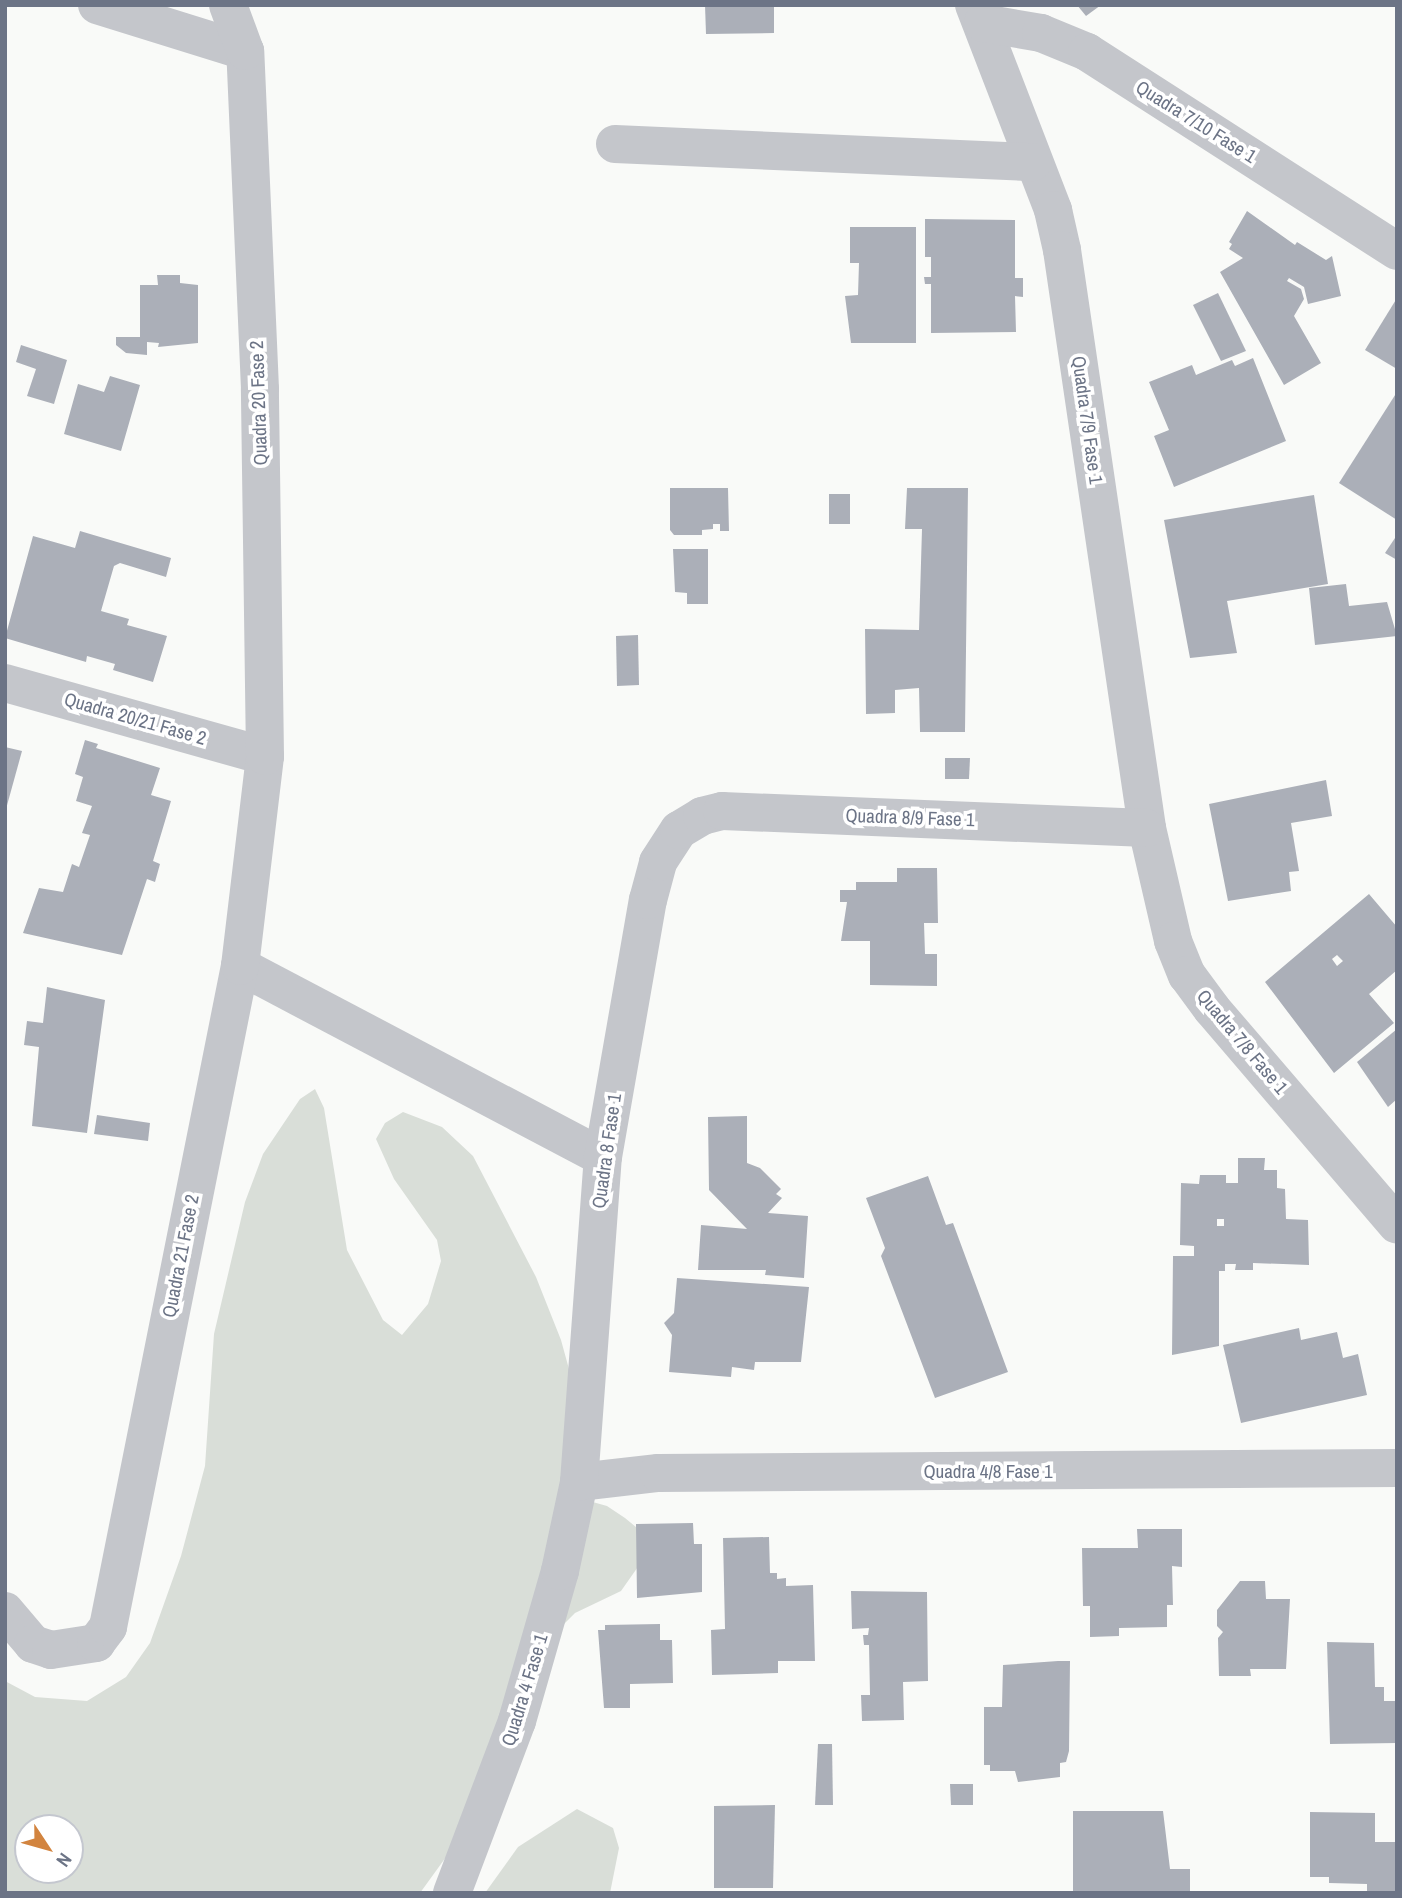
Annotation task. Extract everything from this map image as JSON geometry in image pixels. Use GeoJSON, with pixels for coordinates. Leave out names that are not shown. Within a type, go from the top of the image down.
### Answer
{"type":"FeatureCollection","features":[{"type":"Feature","properties":{"kind":"street"},"geometry":{"type":"LineString","coordinates":[[97,5],[244,51]]}},
{"type":"Feature","properties":{"kind":"street","name":"Quadra 20 Fase 2"},"geometry":{"type":"LineString","coordinates":[[228,5],[244,51],[260,389],[265,756]]}},
{"type":"Feature","properties":{"kind":"street","name":"Quadra 7/9 Fase 1"},"geometry":{"type":"LineString","coordinates":[[979,14],[1032,162],[1053,210],[1062,250],[1147,828]]}},
{"type":"Feature","properties":{"kind":"street","name":"Quadra 7/10 Fase 1"},"geometry":{"type":"LineString","coordinates":[[979,14],[1041,33],[1087,52],[1397,251]]}},
{"type":"Feature","properties":{"kind":"street"},"geometry":{"type":"LineString","coordinates":[[615,144],[1032,162]]}},
{"type":"Feature","properties":{"kind":"street","name":"Quadra 20/21 Fase 2"},"geometry":{"type":"LineString","coordinates":[[5,683],[265,756]]}},
{"type":"Feature","properties":{"kind":"street","name":"Quadra 21 Fase 2"},"geometry":{"type":"LineString","coordinates":[[5,1611],[33,1644],[51,1650],[96,1643],[108,1627],[240,966],[265,756]]}},
{"type":"Feature","properties":{"kind":"street","name":"Quadra 8/9 Fase 1"},"geometry":{"type":"LineString","coordinates":[[679,830],[702,816],[722,811],[1147,828]]}},
{"type":"Feature","properties":{"kind":"street","name":"Quadra 7/8 Fase 1"},"geometry":{"type":"LineString","coordinates":[[1147,828],[1173,941],[1187,975],[1397,1225]]}},
{"type":"Feature","properties":{"kind":"street","name":"Quadra 8 Fase 1"},"geometry":{"type":"LineString","coordinates":[[579,1482],[603,1157],[648,900],[658,862],[679,830]]}},
{"type":"Feature","properties":{"kind":"street"},"geometry":{"type":"LineString","coordinates":[[240,966],[603,1157]]}},
{"type":"Feature","properties":{"kind":"street","name":"Quadra 4/8 Fase 1"},"geometry":{"type":"LineString","coordinates":[[579,1482],[657,1473],[1397,1468]]}},
{"type":"Feature","properties":{"kind":"street","name":"Quadra 4 Fase 1"},"geometry":{"type":"LineString","coordinates":[[452,1893],[517,1721],[560,1571],[579,1482]]}},
{"type":"Feature","properties":{"kind":"shaded area"},"geometry":{"type":"Polygon","coordinates":[[[315,1089],[324,1108],[347,1250],[383,1320],[402,1335],[428,1304],[441,1261],[437,1240],[394,1179],[376,1139],[385,1123],[403,1112],[442,1127],[473,1156],[536,1277],[561,1340],[586,1431],[564,1494],[607,1506],[625,1518],[642,1532],[647,1554],[621,1591],[575,1613],[560,1628],[480,1810],[420,1893],[5,1893],[5,1681],[35,1697],[87,1701],[126,1677],[150,1643],[181,1556],[205,1466],[214,1334],[245,1202],[263,1154],[300,1099],[315,1089]]]}},
{"type":"Feature","properties":{"kind":"shaded area"},"geometry":{"type":"Polygon","coordinates":[[[577,1809],[613,1828],[619,1848],[610,1893],[485,1893],[518,1847],[577,1809]]]}},
{"type":"Feature","properties":{"kind":"building"},"geometry":{"type":"Polygon","coordinates":[[[705,5],[774,5],[774,33],[706,34],[705,5]]]}},
{"type":"Feature","properties":{"kind":"building"},"geometry":{"type":"Polygon","coordinates":[[[1077,5],[1101,5],[1086,16],[1077,5]]]}},
{"type":"Feature","properties":{"kind":"building"},"geometry":{"type":"Polygon","coordinates":[[[1247,211],[1295,245],[1297,242],[1326,260],[1332,256],[1341,296],[1308,304],[1304,287],[1289,278],[1287,281],[1301,289],[1304,299],[1294,316],[1321,363],[1284,385],[1220,272],[1243,258],[1229,249],[1232,244],[1229,242],[1247,211]]]}},
{"type":"Feature","properties":{"kind":"building"},"geometry":{"type":"Polygon","coordinates":[[[925,219],[1015,220],[1015,278],[1023,278],[1023,297],[1015,296],[1016,332],[931,333],[931,284],[925,284],[924,277],[931,277],[931,257],[925,257],[925,219]]]}},
{"type":"Feature","properties":{"kind":"building"},"geometry":{"type":"Polygon","coordinates":[[[850,227],[916,227],[916,343],[851,343],[845,296],[858,295],[859,263],[850,263],[850,227]]]}},
{"type":"Feature","properties":{"kind":"building"},"geometry":{"type":"Polygon","coordinates":[[[157,275],[180,275],[180,283],[198,285],[198,343],[158,347],[159,343],[147,342],[147,355],[126,353],[116,345],[116,337],[140,337],[140,285],[158,285],[157,275]]]}},
{"type":"Feature","properties":{"kind":"building"},"geometry":{"type":"Polygon","coordinates":[[[1218,293],[1246,351],[1221,361],[1193,305],[1218,293]]]}},
{"type":"Feature","properties":{"kind":"building"},"geometry":{"type":"Polygon","coordinates":[[[1397,298],[1397,369],[1365,350],[1397,298]]]}},
{"type":"Feature","properties":{"kind":"building"},"geometry":{"type":"Polygon","coordinates":[[[21,345],[67,360],[54,404],[27,396],[36,369],[16,362],[21,345]]]}},
{"type":"Feature","properties":{"kind":"building"},"geometry":{"type":"Polygon","coordinates":[[[1253,358],[1286,441],[1174,487],[1154,436],[1169,430],[1149,382],[1192,365],[1196,375],[1232,360],[1235,366],[1253,358]]]}},
{"type":"Feature","properties":{"kind":"building"},"geometry":{"type":"Polygon","coordinates":[[[110,376],[140,385],[121,451],[64,434],[78,384],[104,392],[110,376]]]}},
{"type":"Feature","properties":{"kind":"building"},"geometry":{"type":"Polygon","coordinates":[[[1397,392],[1397,520],[1339,483],[1397,392]]]}},
{"type":"Feature","properties":{"kind":"building"},"geometry":{"type":"Polygon","coordinates":[[[670,488],[728,488],[729,531],[720,531],[720,524],[713,524],[713,529],[702,530],[702,535],[674,535],[670,530],[670,488]]]}},
{"type":"Feature","properties":{"kind":"building"},"geometry":{"type":"Polygon","coordinates":[[[907,488],[968,488],[965,732],[920,732],[919,688],[895,690],[895,713],[866,714],[865,629],[919,630],[922,529],[905,529],[907,488]]]}},
{"type":"Feature","properties":{"kind":"building"},"geometry":{"type":"Polygon","coordinates":[[[829,494],[850,494],[850,524],[829,524],[829,494]]]}},
{"type":"Feature","properties":{"kind":"building"},"geometry":{"type":"Polygon","coordinates":[[[1314,495],[1328,584],[1227,601],[1237,653],[1190,658],[1164,520],[1314,495]]]}},
{"type":"Feature","properties":{"kind":"building"},"geometry":{"type":"Polygon","coordinates":[[[80,531],[171,558],[166,577],[120,563],[114,566],[101,611],[129,619],[127,625],[167,636],[153,682],[113,670],[115,664],[87,656],[86,662],[5,638],[33,536],[75,548],[80,531]]]}},
{"type":"Feature","properties":{"kind":"building"},"geometry":{"type":"Polygon","coordinates":[[[1397,535],[1397,560],[1385,553],[1397,535]]]}},
{"type":"Feature","properties":{"kind":"building"},"geometry":{"type":"Polygon","coordinates":[[[673,549],[708,549],[708,604],[687,604],[687,593],[675,592],[673,549]]]}},
{"type":"Feature","properties":{"kind":"building"},"geometry":{"type":"Polygon","coordinates":[[[1346,584],[1349,606],[1387,602],[1397,636],[1315,645],[1309,588],[1346,584]]]}},
{"type":"Feature","properties":{"kind":"building"},"geometry":{"type":"Polygon","coordinates":[[[638,635],[639,685],[617,686],[616,636],[638,635]]]}},
{"type":"Feature","properties":{"kind":"building"},"geometry":{"type":"Polygon","coordinates":[[[85,740],[98,744],[96,748],[160,768],[151,795],[171,801],[153,861],[160,864],[155,882],[147,879],[122,955],[23,933],[39,888],[63,892],[72,864],[79,867],[90,835],[82,833],[92,806],[76,801],[83,777],[75,774],[85,740]]]}},
{"type":"Feature","properties":{"kind":"building"},"geometry":{"type":"Polygon","coordinates":[[[5,747],[22,751],[6,809],[5,809],[5,747]]]}},
{"type":"Feature","properties":{"kind":"building"},"geometry":{"type":"Polygon","coordinates":[[[945,758],[970,758],[969,779],[945,779],[945,758]]]}},
{"type":"Feature","properties":{"kind":"building"},"geometry":{"type":"Polygon","coordinates":[[[1326,780],[1332,816],[1291,823],[1299,871],[1289,872],[1291,891],[1228,901],[1209,804],[1326,780]]]}},
{"type":"Feature","properties":{"kind":"building"},"geometry":{"type":"Polygon","coordinates":[[[897,868],[937,868],[938,923],[924,923],[925,954],[937,954],[937,986],[870,985],[870,941],[841,941],[847,902],[840,902],[840,890],[856,890],[856,882],[897,882],[897,868]]]}},
{"type":"Feature","properties":{"kind":"building"},"geometry":{"type":"Polygon","coordinates":[[[1369,894],[1397,927],[1397,970],[1369,994],[1394,1023],[1334,1073],[1265,982],[1369,894]],[[1337,955],[1332,959],[1337,966],[1343,961],[1337,955]]]}},
{"type":"Feature","properties":{"kind":"building"},"geometry":{"type":"Polygon","coordinates":[[[47,987],[105,1000],[87,1133],[32,1126],[39,1047],[24,1045],[27,1021],[43,1023],[47,987]]]}},
{"type":"Feature","properties":{"kind":"building"},"geometry":{"type":"Polygon","coordinates":[[[1397,1029],[1397,1099],[1388,1107],[1357,1062],[1397,1029]]]}},
{"type":"Feature","properties":{"kind":"building"},"geometry":{"type":"Polygon","coordinates":[[[97,1115],[150,1123],[148,1141],[94,1134],[97,1115]]]}},
{"type":"Feature","properties":{"kind":"building"},"geometry":{"type":"Polygon","coordinates":[[[747,1116],[747,1163],[760,1168],[781,1189],[776,1194],[782,1198],[768,1213],[808,1216],[804,1278],[765,1275],[766,1270],[698,1270],[701,1225],[747,1229],[709,1190],[708,1117],[747,1116]]]}},
{"type":"Feature","properties":{"kind":"building"},"geometry":{"type":"Polygon","coordinates":[[[1238,1158],[1265,1158],[1264,1170],[1277,1170],[1277,1188],[1285,1189],[1286,1219],[1308,1220],[1309,1265],[1253,1263],[1253,1270],[1235,1270],[1236,1264],[1225,1264],[1225,1271],[1219,1271],[1219,1346],[1172,1355],[1173,1256],[1194,1256],[1194,1246],[1180,1245],[1181,1183],[1199,1184],[1200,1175],[1226,1175],[1226,1183],[1238,1183],[1238,1158]],[[1217,1219],[1217,1226],[1224,1226],[1224,1219],[1217,1219]]]}},
{"type":"Feature","properties":{"kind":"building"},"geometry":{"type":"Polygon","coordinates":[[[928,1176],[946,1225],[953,1223],[1008,1372],[935,1398],[881,1256],[885,1248],[866,1198],[928,1176]]]}},
{"type":"Feature","properties":{"kind":"building"},"geometry":{"type":"Polygon","coordinates":[[[677,1278],[809,1287],[801,1362],[755,1362],[754,1370],[732,1367],[731,1377],[669,1372],[672,1335],[664,1323],[674,1313],[677,1278]]]}},
{"type":"Feature","properties":{"kind":"building"},"geometry":{"type":"Polygon","coordinates":[[[1299,1328],[1301,1340],[1337,1332],[1343,1358],[1358,1354],[1367,1395],[1241,1423],[1223,1345],[1299,1328]]]}},
{"type":"Feature","properties":{"kind":"building"},"geometry":{"type":"Polygon","coordinates":[[[693,1523],[694,1544],[702,1544],[702,1592],[637,1598],[636,1524],[693,1523]]]}},
{"type":"Feature","properties":{"kind":"building"},"geometry":{"type":"Polygon","coordinates":[[[1137,1529],[1182,1529],[1182,1567],[1172,1566],[1173,1605],[1167,1605],[1167,1627],[1119,1628],[1119,1636],[1090,1637],[1090,1606],[1083,1606],[1082,1548],[1138,1548],[1137,1529]]]}},
{"type":"Feature","properties":{"kind":"building"},"geometry":{"type":"Polygon","coordinates":[[[769,1537],[770,1573],[777,1573],[777,1579],[786,1578],[786,1586],[813,1585],[815,1661],[778,1661],[778,1673],[712,1675],[711,1630],[725,1629],[723,1538],[769,1537]]]}},
{"type":"Feature","properties":{"kind":"building"},"geometry":{"type":"Polygon","coordinates":[[[1240,1581],[1265,1581],[1266,1599],[1290,1599],[1286,1669],[1250,1669],[1251,1676],[1219,1676],[1218,1638],[1223,1632],[1217,1626],[1217,1610],[1240,1581]]]}},
{"type":"Feature","properties":{"kind":"building"},"geometry":{"type":"Polygon","coordinates":[[[851,1591],[927,1592],[928,1681],[903,1682],[904,1720],[862,1721],[861,1695],[870,1695],[869,1645],[864,1645],[863,1635],[868,1635],[869,1628],[852,1629],[851,1591]]]}},
{"type":"Feature","properties":{"kind":"building"},"geometry":{"type":"Polygon","coordinates":[[[660,1624],[660,1640],[672,1640],[673,1683],[630,1684],[630,1708],[604,1708],[598,1630],[605,1630],[605,1625],[660,1624]]]}},
{"type":"Feature","properties":{"kind":"building"},"geometry":{"type":"Polygon","coordinates":[[[1327,1642],[1374,1643],[1375,1687],[1384,1687],[1384,1701],[1397,1701],[1397,1743],[1330,1744],[1327,1642]]]}},
{"type":"Feature","properties":{"kind":"building"},"geometry":{"type":"Polygon","coordinates":[[[1070,1661],[1069,1751],[1066,1762],[1060,1763],[1060,1777],[1018,1782],[1015,1771],[990,1771],[990,1765],[984,1765],[984,1707],[1002,1707],[1003,1665],[1070,1661]]]}},
{"type":"Feature","properties":{"kind":"building"},"geometry":{"type":"Polygon","coordinates":[[[818,1744],[832,1744],[833,1805],[815,1805],[818,1744]]]}},
{"type":"Feature","properties":{"kind":"building"},"geometry":{"type":"Polygon","coordinates":[[[950,1784],[973,1784],[973,1805],[951,1805],[950,1784]]]}},
{"type":"Feature","properties":{"kind":"building"},"geometry":{"type":"Polygon","coordinates":[[[775,1805],[773,1888],[714,1888],[714,1806],[775,1805]]]}},
{"type":"Feature","properties":{"kind":"building"},"geometry":{"type":"Polygon","coordinates":[[[1073,1811],[1163,1811],[1170,1869],[1190,1869],[1190,1893],[1073,1893],[1073,1811]]]}},
{"type":"Feature","properties":{"kind":"building"},"geometry":{"type":"Polygon","coordinates":[[[1310,1812],[1375,1813],[1375,1842],[1397,1842],[1397,1893],[1367,1893],[1367,1884],[1329,1883],[1329,1877],[1310,1877],[1310,1812]]]}}]}
